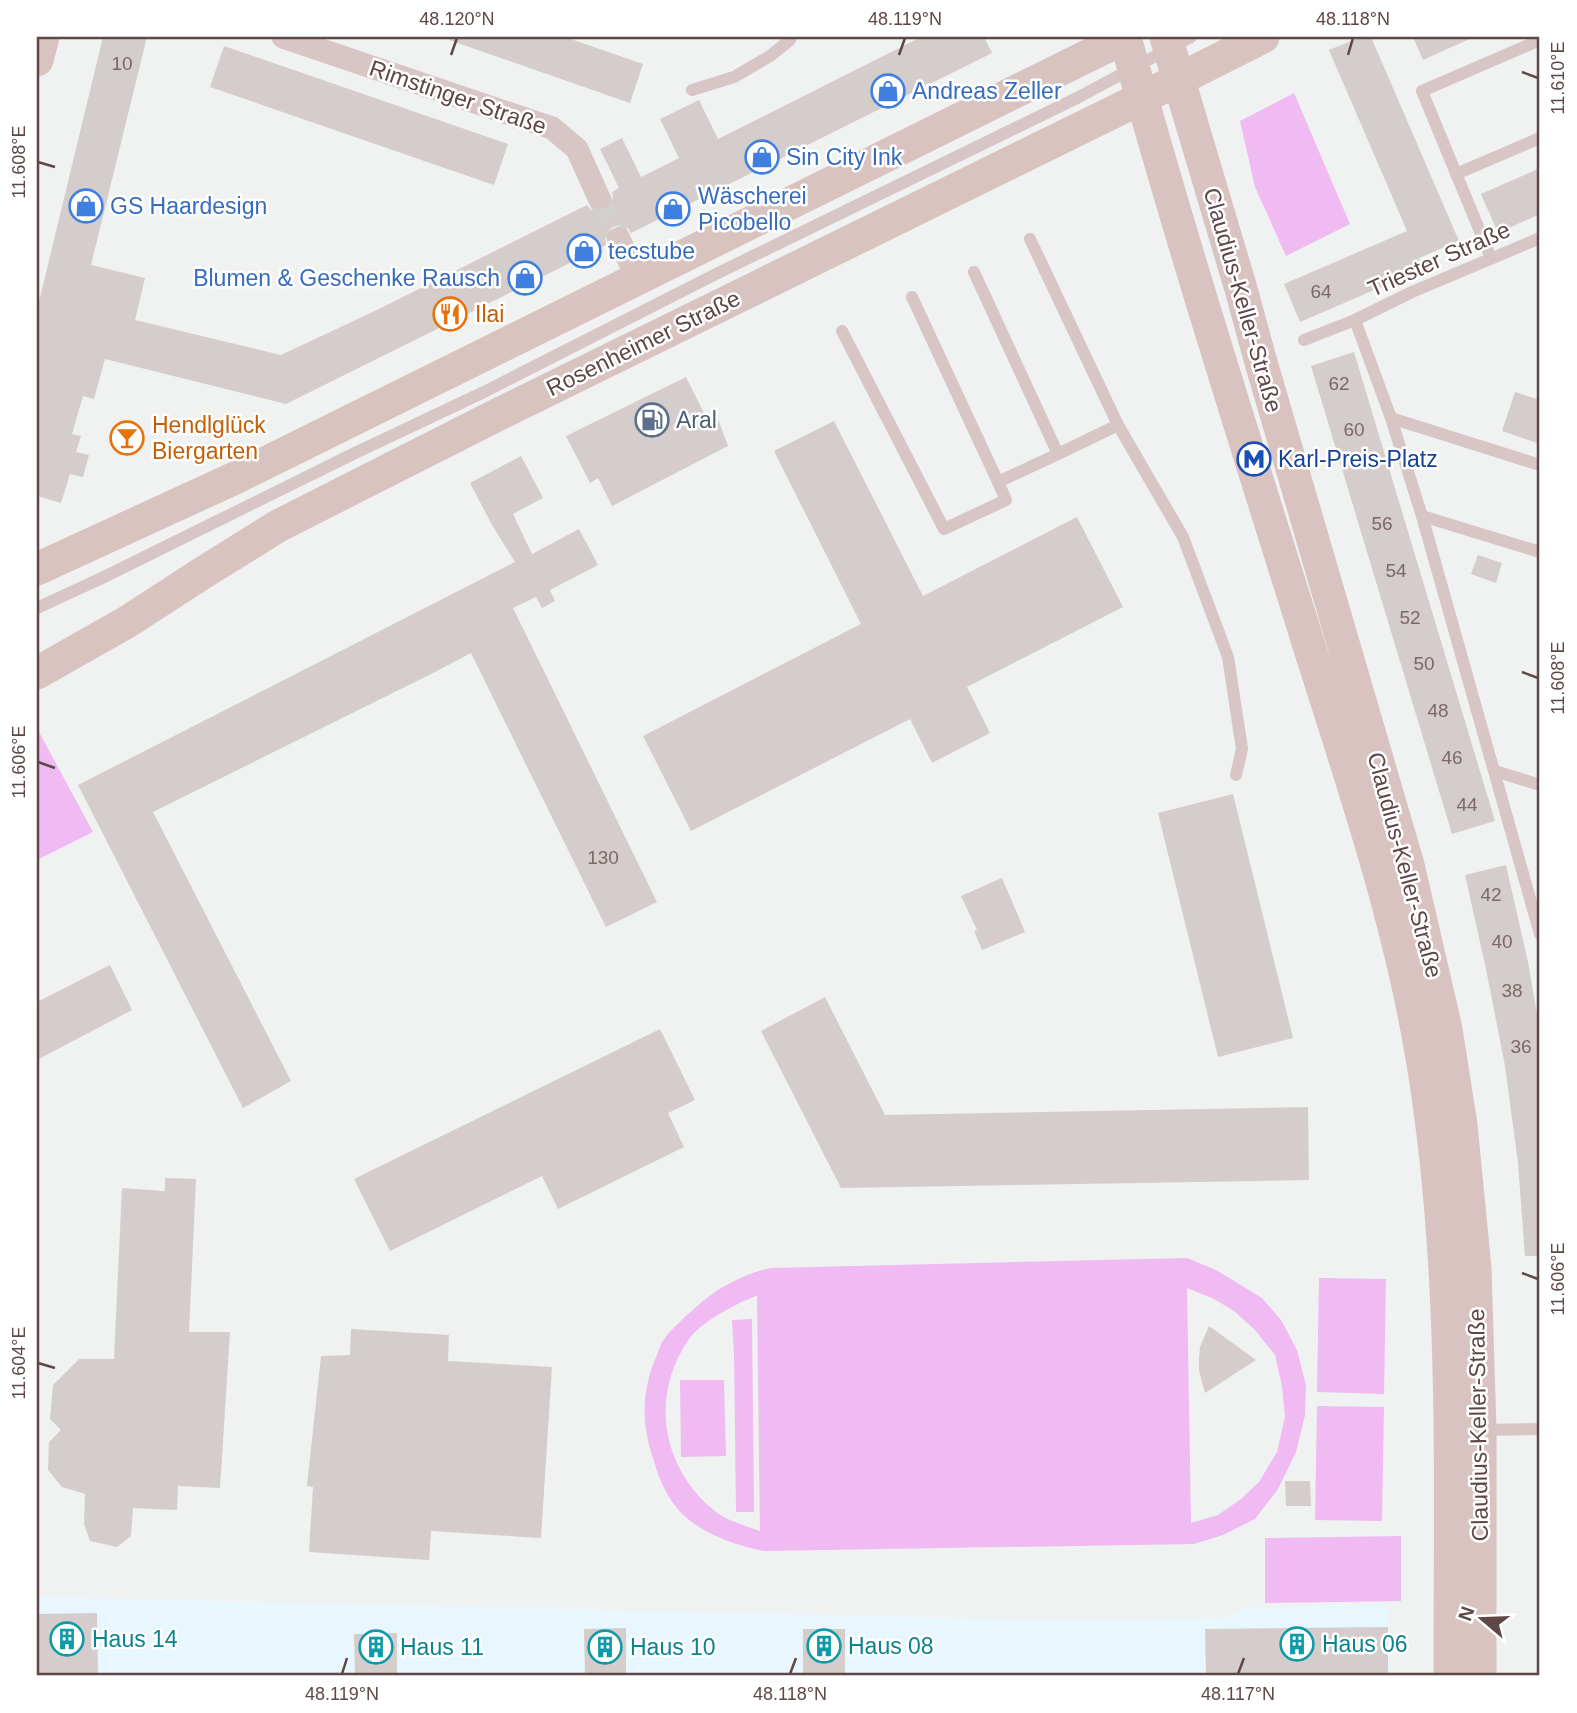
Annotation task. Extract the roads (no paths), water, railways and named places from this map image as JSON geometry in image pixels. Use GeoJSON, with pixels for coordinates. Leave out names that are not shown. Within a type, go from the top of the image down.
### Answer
{"type":"FeatureCollection","features":[{"type":"Feature","properties":{"kind":"main road"},"geometry":{"type":"LineString","coordinates":[[37,60],[43,37]]}},
{"type":"Feature","properties":{"kind":"main road","name":"Rosenheimer Straße"},"geometry":{"type":"LineString","coordinates":[[1130,55],[1179,79],[1263,37]]}},
{"type":"Feature","properties":{"kind":"main road","name":"Claudius-Keller-Straße"},"geometry":{"type":"LineString","coordinates":[[1175,41],[1179,79],[1408,865],[1446,1029],[1461,1125],[1475,1268],[1480,1430],[1480,1676]]}},
{"type":"Feature","properties":{"kind":"main road","name":"Rosenheimer Straße"},"geometry":{"type":"LineString","coordinates":[[37,569],[235,478],[638,280],[1130,55]]}},
{"type":"Feature","properties":{"kind":"main road","name":"Rosenheimer Straße"},"geometry":{"type":"LineString","coordinates":[[37,673],[127,622],[278,526],[499,414],[1130,55]]}},
{"type":"Feature","properties":{"kind":"main road","name":"Claudius-Keller-Straße"},"geometry":{"type":"LineString","coordinates":[[1130,55],[1183,243],[1385,895],[1418,1033],[1433,1132],[1444,1266],[1450,1402],[1450,1676]]}},
{"type":"Feature","properties":{"kind":"street","name":"Rimstinger Straße"},"geometry":{"type":"LineString","coordinates":[[283,37],[552,128],[577,149],[599,198]]}},
{"type":"Feature","properties":{"kind":"street"},"geometry":{"type":"LineString","coordinates":[[619,239],[638,280]]}},
{"type":"Feature","properties":{"kind":"lane"},"geometry":{"type":"LineString","coordinates":[[692,90],[734,77],[770,56],[791,37]]}},
{"type":"Feature","properties":{"kind":"lane"},"geometry":{"type":"LineString","coordinates":[[1491,258],[1422,91],[1540,40]]}},
{"type":"Feature","properties":{"kind":"lane","name":"Rosenheimer Straße"},"geometry":{"type":"LineString","coordinates":[[37,608],[484,392],[714,275],[1077,98],[1130,55],[1175,41]]}},
{"type":"Feature","properties":{"kind":"lane"},"geometry":{"type":"LineString","coordinates":[[1456,173],[1540,138]]}},
{"type":"Feature","properties":{"kind":"lane"},"geometry":{"type":"LineString","coordinates":[[1030,239],[1118,425],[1183,537],[1228,657],[1242,749],[1236,775]]}},
{"type":"Feature","properties":{"kind":"lane","name":"Triester Straße"},"geometry":{"type":"LineString","coordinates":[[1304,341],[1412,292],[1540,239]]}},
{"type":"Feature","properties":{"kind":"lane"},"geometry":{"type":"LineString","coordinates":[[974,272],[1058,454]]}},
{"type":"Feature","properties":{"kind":"lane"},"geometry":{"type":"LineString","coordinates":[[842,331],[944,529],[1006,500],[912,297]]}},
{"type":"Feature","properties":{"kind":"lane"},"geometry":{"type":"LineString","coordinates":[[1355,320],[1391,418],[1422,516],[1540,934]]}},
{"type":"Feature","properties":{"kind":"lane"},"geometry":{"type":"LineString","coordinates":[[1391,418],[1540,465]]}},
{"type":"Feature","properties":{"kind":"lane"},"geometry":{"type":"LineString","coordinates":[[998,482],[1118,425]]}},
{"type":"Feature","properties":{"kind":"lane"},"geometry":{"type":"LineString","coordinates":[[1422,516],[1540,552]]}},
{"type":"Feature","properties":{"kind":"lane"},"geometry":{"type":"LineString","coordinates":[[1495,771],[1540,785]]}},
{"type":"Feature","properties":{"kind":"lane"},"geometry":{"type":"LineString","coordinates":[[1480,1430],[1540,1429]]}},
{"type":"Feature","properties":{"kind":"tunnel"},"geometry":{"type":"LineString","coordinates":[[599,198],[619,239]]}},
{"type":"Feature","properties":{"kind":"place","name":"Andreas Zeller"},"geometry":{"type":"Point","coordinates":[888,91]}},
{"type":"Feature","properties":{"kind":"place","name":"Sin City Ink"},"geometry":{"type":"Point","coordinates":[762,157]}},
{"type":"Feature","properties":{"kind":"place","name":"GS Haardesign"},"geometry":{"type":"Point","coordinates":[86,206]}},
{"type":"Feature","properties":{"kind":"place","name":"Wäscherei Picobello"},"geometry":{"type":"Point","coordinates":[673,209]}},
{"type":"Feature","properties":{"kind":"place","name":"tecstube"},"geometry":{"type":"Point","coordinates":[584,251]}},
{"type":"Feature","properties":{"kind":"place","name":"Blumen & Geschenke Rausch"},"geometry":{"type":"Point","coordinates":[525,278]}},
{"type":"Feature","properties":{"kind":"place","name":"Ilai"},"geometry":{"type":"Point","coordinates":[450,314]}},
{"type":"Feature","properties":{"kind":"place","name":"Aral"},"geometry":{"type":"Point","coordinates":[652,420]}},
{"type":"Feature","properties":{"kind":"place","name":"Hendlglück Biergarten"},"geometry":{"type":"Point","coordinates":[127,438]}},
{"type":"Feature","properties":{"kind":"place","name":"Karl-Preis-Platz"},"geometry":{"type":"Point","coordinates":[1254,459]}},
{"type":"Feature","properties":{"kind":"place","name":"Haus 14"},"geometry":{"type":"Point","coordinates":[67,1639]}},
{"type":"Feature","properties":{"kind":"place","name":"Haus 06"},"geometry":{"type":"Point","coordinates":[1297,1644]}},
{"type":"Feature","properties":{"kind":"place","name":"Haus 08"},"geometry":{"type":"Point","coordinates":[824,1646]}},
{"type":"Feature","properties":{"kind":"place","name":"Haus 11"},"geometry":{"type":"Point","coordinates":[376,1647]}},
{"type":"Feature","properties":{"kind":"place","name":"Haus 10"},"geometry":{"type":"Point","coordinates":[605,1647]}}]}
